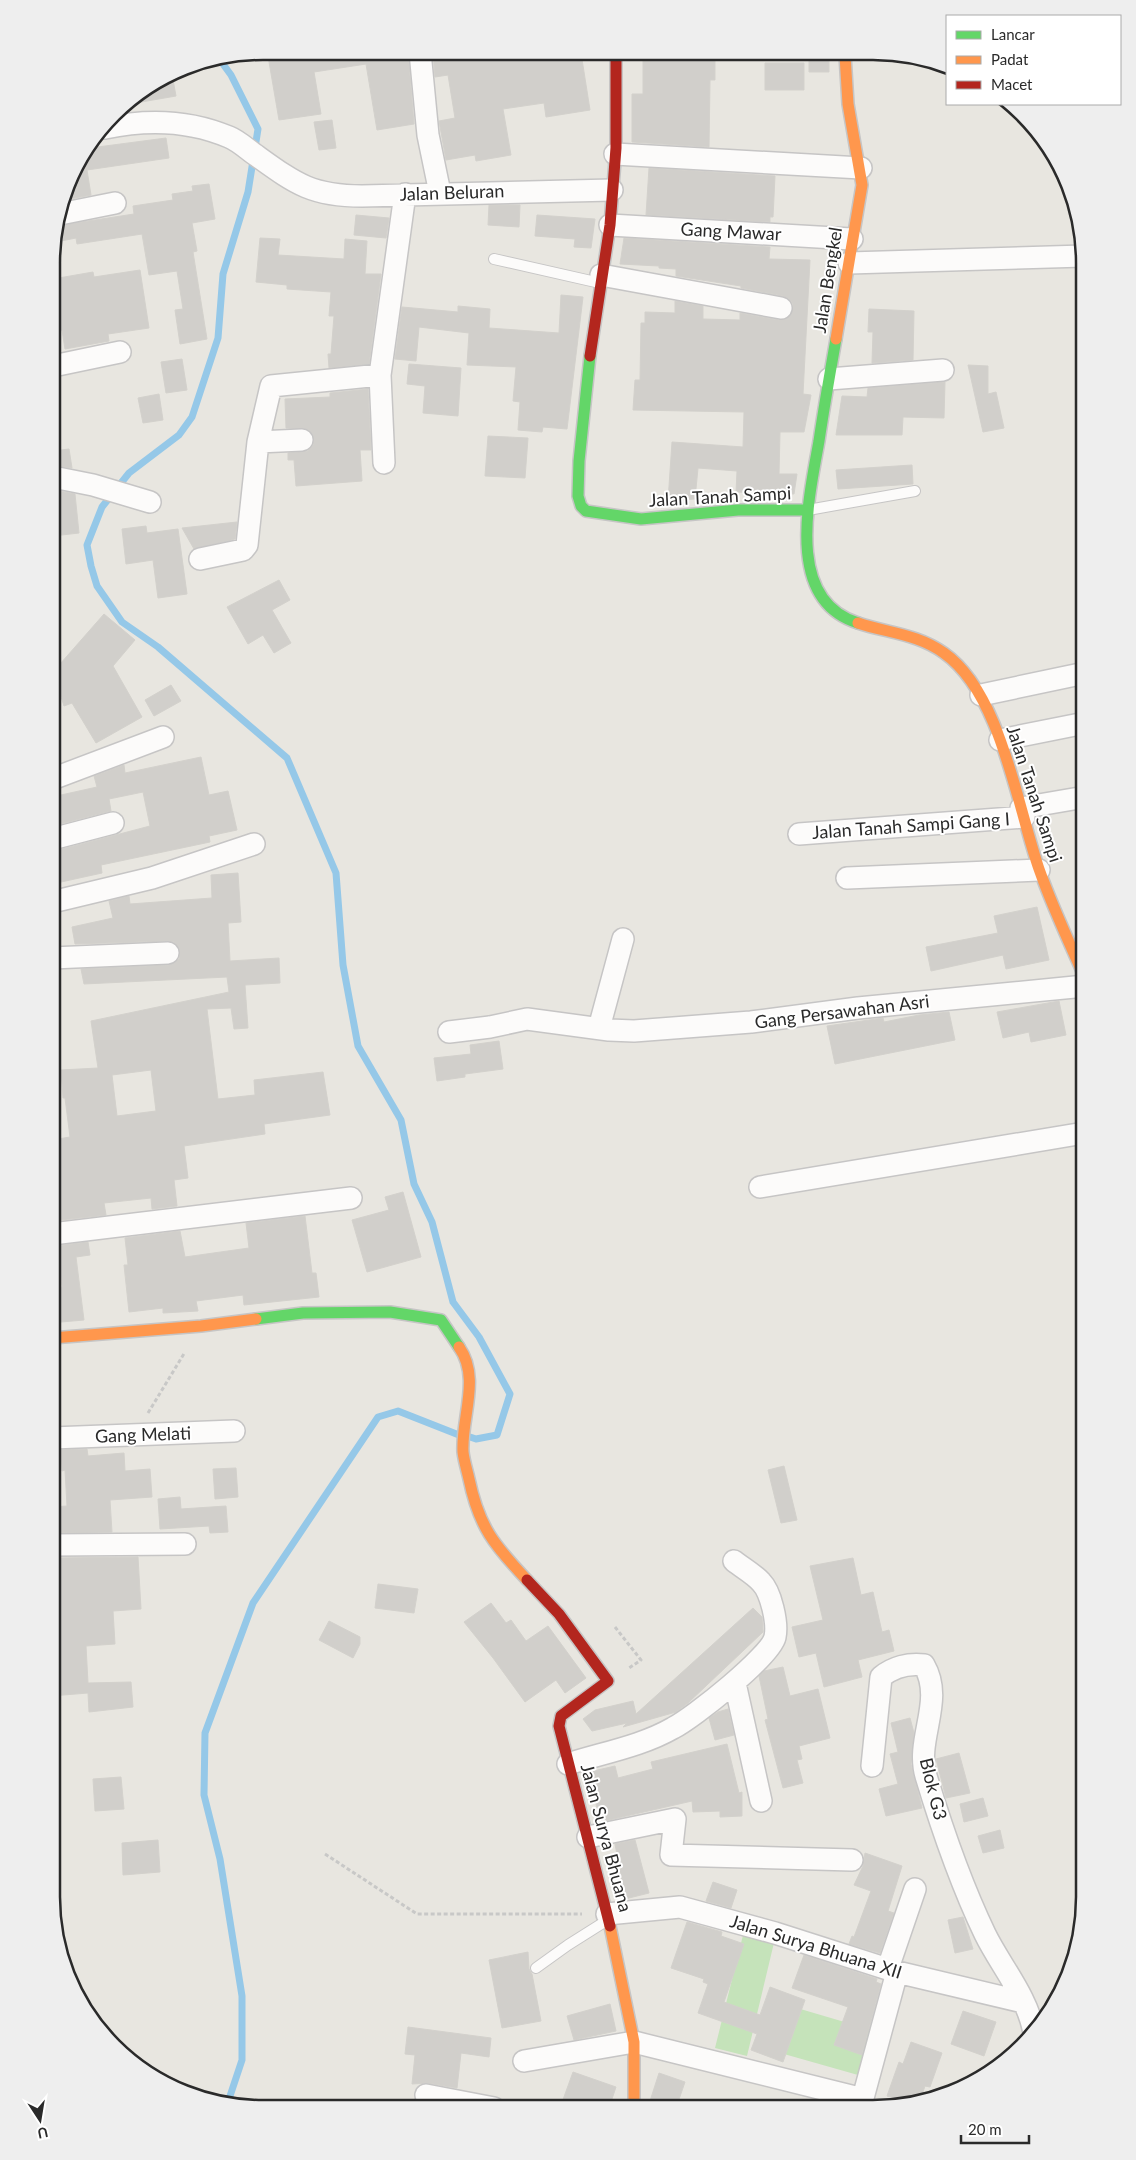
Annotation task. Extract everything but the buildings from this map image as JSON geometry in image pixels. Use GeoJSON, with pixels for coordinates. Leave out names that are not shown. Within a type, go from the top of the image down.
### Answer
{"type":"FeatureCollection","features":[{"type":"Feature","properties":{"kind":"street"},"geometry":{"type":"LineString","coordinates":[[421,60],[428,136],[440,193]]}},
{"type":"Feature","properties":{"kind":"street","name":"Jalan Tanah Sampi"},"geometry":{"type":"LineString","coordinates":[[616,60],[615,154],[610,225],[589,364],[579,461],[578,496],[581,506],[586,511],[597,514],[641,519],[681,517],[738,510],[807,510],[810,563],[822,600],[839,616],[865,626],[901,633],[922,640],[952,659],[981,695],[1000,740],[1039,870],[1076,955]]}},
{"type":"Feature","properties":{"kind":"street","name":"Jalan Bengkel"},"geometry":{"type":"LineString","coordinates":[[807,510],[862,184],[861,168],[850,112],[845,60]]}},
{"type":"Feature","properties":{"kind":"street","name":"Jalan Beluran"},"geometry":{"type":"LineString","coordinates":[[113,126],[134,122],[174,122],[230,137],[295,183],[327,194],[362,196],[612,190]]}},
{"type":"Feature","properties":{"kind":"street"},"geometry":{"type":"LineString","coordinates":[[615,154],[861,168]]}},
{"type":"Feature","properties":{"kind":"street"},"geometry":{"type":"LineString","coordinates":[[384,463],[380,375],[406,194]]}},
{"type":"Feature","properties":{"kind":"street"},"geometry":{"type":"LineString","coordinates":[[67,213],[115,203]]}},
{"type":"Feature","properties":{"kind":"street","name":"Gang Mawar"},"geometry":{"type":"LineString","coordinates":[[610,225],[852,239]]}},
{"type":"Feature","properties":{"kind":"street"},"geometry":{"type":"LineString","coordinates":[[849,263],[1076,256]]}},
{"type":"Feature","properties":{"kind":"street"},"geometry":{"type":"LineString","coordinates":[[601,279],[781,308]]}},
{"type":"Feature","properties":{"kind":"street"},"geometry":{"type":"LineString","coordinates":[[60,365],[120,352]]}},
{"type":"Feature","properties":{"kind":"street"},"geometry":{"type":"LineString","coordinates":[[829,379],[943,370]]}},
{"type":"Feature","properties":{"kind":"street"},"geometry":{"type":"LineString","coordinates":[[200,559],[243,550],[247,545],[258,442],[271,386],[380,375]]}},
{"type":"Feature","properties":{"kind":"street"},"geometry":{"type":"LineString","coordinates":[[258,442],[302,440]]}},
{"type":"Feature","properties":{"kind":"street"},"geometry":{"type":"LineString","coordinates":[[60,478],[93,485],[150,502]]}},
{"type":"Feature","properties":{"kind":"street"},"geometry":{"type":"LineString","coordinates":[[981,695],[1076,675]]}},
{"type":"Feature","properties":{"kind":"street"},"geometry":{"type":"LineString","coordinates":[[1000,740],[1076,725]]}},
{"type":"Feature","properties":{"kind":"street"},"geometry":{"type":"LineString","coordinates":[[60,776],[164,737]]}},
{"type":"Feature","properties":{"kind":"street","name":"Jalan Tanah Sampi Gang I"},"geometry":{"type":"LineString","coordinates":[[799,834],[1022,812],[1076,800]]}},
{"type":"Feature","properties":{"kind":"street"},"geometry":{"type":"LineString","coordinates":[[60,837],[113,823]]}},
{"type":"Feature","properties":{"kind":"street"},"geometry":{"type":"LineString","coordinates":[[60,900],[160,876],[254,844]]}},
{"type":"Feature","properties":{"kind":"street"},"geometry":{"type":"LineString","coordinates":[[847,878],[1039,870]]}},
{"type":"Feature","properties":{"kind":"street"},"geometry":{"type":"LineString","coordinates":[[598,1028],[623,939]]}},
{"type":"Feature","properties":{"kind":"street"},"geometry":{"type":"LineString","coordinates":[[60,958],[168,953]]}},
{"type":"Feature","properties":{"kind":"street","name":"Gang Persawahan Asri"},"geometry":{"type":"LineString","coordinates":[[449,1032],[499,1026],[527,1018],[634,1031],[751,1022],[858,1008],[1076,987]]}},
{"type":"Feature","properties":{"kind":"street"},"geometry":{"type":"LineString","coordinates":[[760,1187],[1076,1133]]}},
{"type":"Feature","properties":{"kind":"street"},"geometry":{"type":"LineString","coordinates":[[60,1233],[351,1198]]}},
{"type":"Feature","properties":{"kind":"street"},"geometry":{"type":"LineString","coordinates":[[60,1337],[201,1326],[303,1313],[390,1312],[441,1320],[463,1352],[470,1374],[463,1452],[474,1505],[483,1527],[508,1560],[559,1614],[608,1681]]}},
{"type":"Feature","properties":{"kind":"street","name":"Gang Melati"},"geometry":{"type":"LineString","coordinates":[[60,1438],[234,1431]]}},
{"type":"Feature","properties":{"kind":"street"},"geometry":{"type":"LineString","coordinates":[[60,1545],[185,1544]]}},
{"type":"Feature","properties":{"kind":"street"},"geometry":{"type":"LineString","coordinates":[[568,1764],[673,1729],[735,1683],[770,1646],[775,1638],[771,1604],[762,1583],[734,1561]]}},
{"type":"Feature","properties":{"kind":"street","name":"Blok G3"},"geometry":{"type":"LineString","coordinates":[[872,1766],[881,1677],[890,1670],[914,1664],[924,1665],[932,1686],[933,1698],[924,1746],[926,1775],[952,1854],[985,1933],[1022,2002],[1031,2025]]}},
{"type":"Feature","properties":{"kind":"street","name":"Jalan Surya Bhuana"},"geometry":{"type":"LineString","coordinates":[[608,1681],[559,1720],[568,1764],[608,1917],[634,2042],[634,2100]]}},
{"type":"Feature","properties":{"kind":"street"},"geometry":{"type":"LineString","coordinates":[[735,1683],[760,1801]]}},
{"type":"Feature","properties":{"kind":"street"},"geometry":{"type":"LineString","coordinates":[[588,1837],[675,1819],[671,1855],[852,1860]]}},
{"type":"Feature","properties":{"kind":"street"},"geometry":{"type":"LineString","coordinates":[[862,2100],[893,1970],[915,1889]]}},
{"type":"Feature","properties":{"kind":"street","name":"Jalan Surya Bhuana XII"},"geometry":{"type":"LineString","coordinates":[[608,1917],[680,1907],[775,1932],[893,1970],[1022,2002]]}},
{"type":"Feature","properties":{"kind":"street"},"geometry":{"type":"LineString","coordinates":[[524,2061],[634,2042],[846,2100]]}},
{"type":"Feature","properties":{"kind":"street"},"geometry":{"type":"LineString","coordinates":[[426,2095],[452,2100]]}},
{"type":"Feature","properties":{"kind":"lane"},"geometry":{"type":"LineString","coordinates":[[494,259],[601,279]]}},
{"type":"Feature","properties":{"kind":"lane"},"geometry":{"type":"LineString","coordinates":[[807,510],[915,491]]}},
{"type":"Feature","properties":{"kind":"lane"},"geometry":{"type":"LineString","coordinates":[[536,1968],[608,1917]]}},
{"type":"Feature","properties":{"kind":"path"},"geometry":{"type":"LineString","coordinates":[[135,1435],[201,1326]]}},
{"type":"Feature","properties":{"kind":"path"},"geometry":{"type":"LineString","coordinates":[[608,1681],[641,1660],[615,1627]]}},
{"type":"Feature","properties":{"kind":"path"},"geometry":{"type":"LineString","coordinates":[[325,1854],[417,1914],[608,1917]]}},
{"type":"Feature","properties":{"kind":"green space"},"geometry":{"type":"Polygon","coordinates":[[[747,1919],[778,1926],[747,2056],[715,2048],[747,1919]]]}},
{"type":"Feature","properties":{"kind":"green space"},"geometry":{"type":"Polygon","coordinates":[[[797,2008],[875,2031],[858,2075],[784,2054],[797,2008]]]}},
{"type":"Feature","properties":{"kind":"waterway"},"geometry":{"type":"LineString","coordinates":[[223,64],[231,75],[258,129],[248,192],[223,274],[218,338],[192,417],[179,435],[129,473],[102,507],[87,545],[97,586],[122,622],[158,647],[287,758],[336,873],[343,965],[358,1046],[401,1120],[414,1184],[432,1222],[453,1302],[479,1337],[510,1394],[497,1435],[476,1439],[470,1437]]}},
{"type":"Feature","properties":{"kind":"waterway"},"geometry":{"type":"LineString","coordinates":[[230,2097],[242,2060],[242,1996],[220,1859],[204,1795],[205,1733],[253,1603],[378,1417],[398,1411],[459,1435]]}},
{"type":"Feature","properties":{"kind":"traffic: fast"},"geometry":{"type":"LineString","coordinates":[[836,339],[810,490],[807,545],[811,570],[819,593],[835,611],[858,623]]}},
{"type":"Feature","properties":{"kind":"traffic: fast"},"geometry":{"type":"LineString","coordinates":[[590,356],[579,461],[578,496],[581,506],[586,511],[641,519],[738,510],[807,510]]}},
{"type":"Feature","properties":{"kind":"traffic: fast"},"geometry":{"type":"LineString","coordinates":[[256,1319],[303,1313],[390,1312],[441,1320],[459,1347]]}},
{"type":"Feature","properties":{"kind":"traffic: slow"},"geometry":{"type":"LineString","coordinates":[[836,339],[862,185],[848,104],[845,60]]}},
{"type":"Feature","properties":{"kind":"traffic: slow"},"geometry":{"type":"LineString","coordinates":[[858,623],[913,638],[934,647],[944,653],[964,671],[980,695],[1005,752],[1044,883],[1076,958]]}},
{"type":"Feature","properties":{"kind":"traffic: slow"},"geometry":{"type":"LineString","coordinates":[[60,1337],[201,1326],[256,1319]]}},
{"type":"Feature","properties":{"kind":"traffic: slow"},"geometry":{"type":"LineString","coordinates":[[459,1347],[469,1372],[463,1452],[473,1496],[489,1534],[505,1556],[527,1580]]}},
{"type":"Feature","properties":{"kind":"traffic: slow"},"geometry":{"type":"LineString","coordinates":[[610,1926],[634,2042],[634,2100]]}},
{"type":"Feature","properties":{"kind":"traffic: jam"},"geometry":{"type":"LineString","coordinates":[[590,356],[610,225],[616,148],[616,60]]}},
{"type":"Feature","properties":{"kind":"traffic: jam"},"geometry":{"type":"LineString","coordinates":[[527,1580],[559,1614],[608,1681],[561,1716],[559,1726],[610,1926]]}}]}
